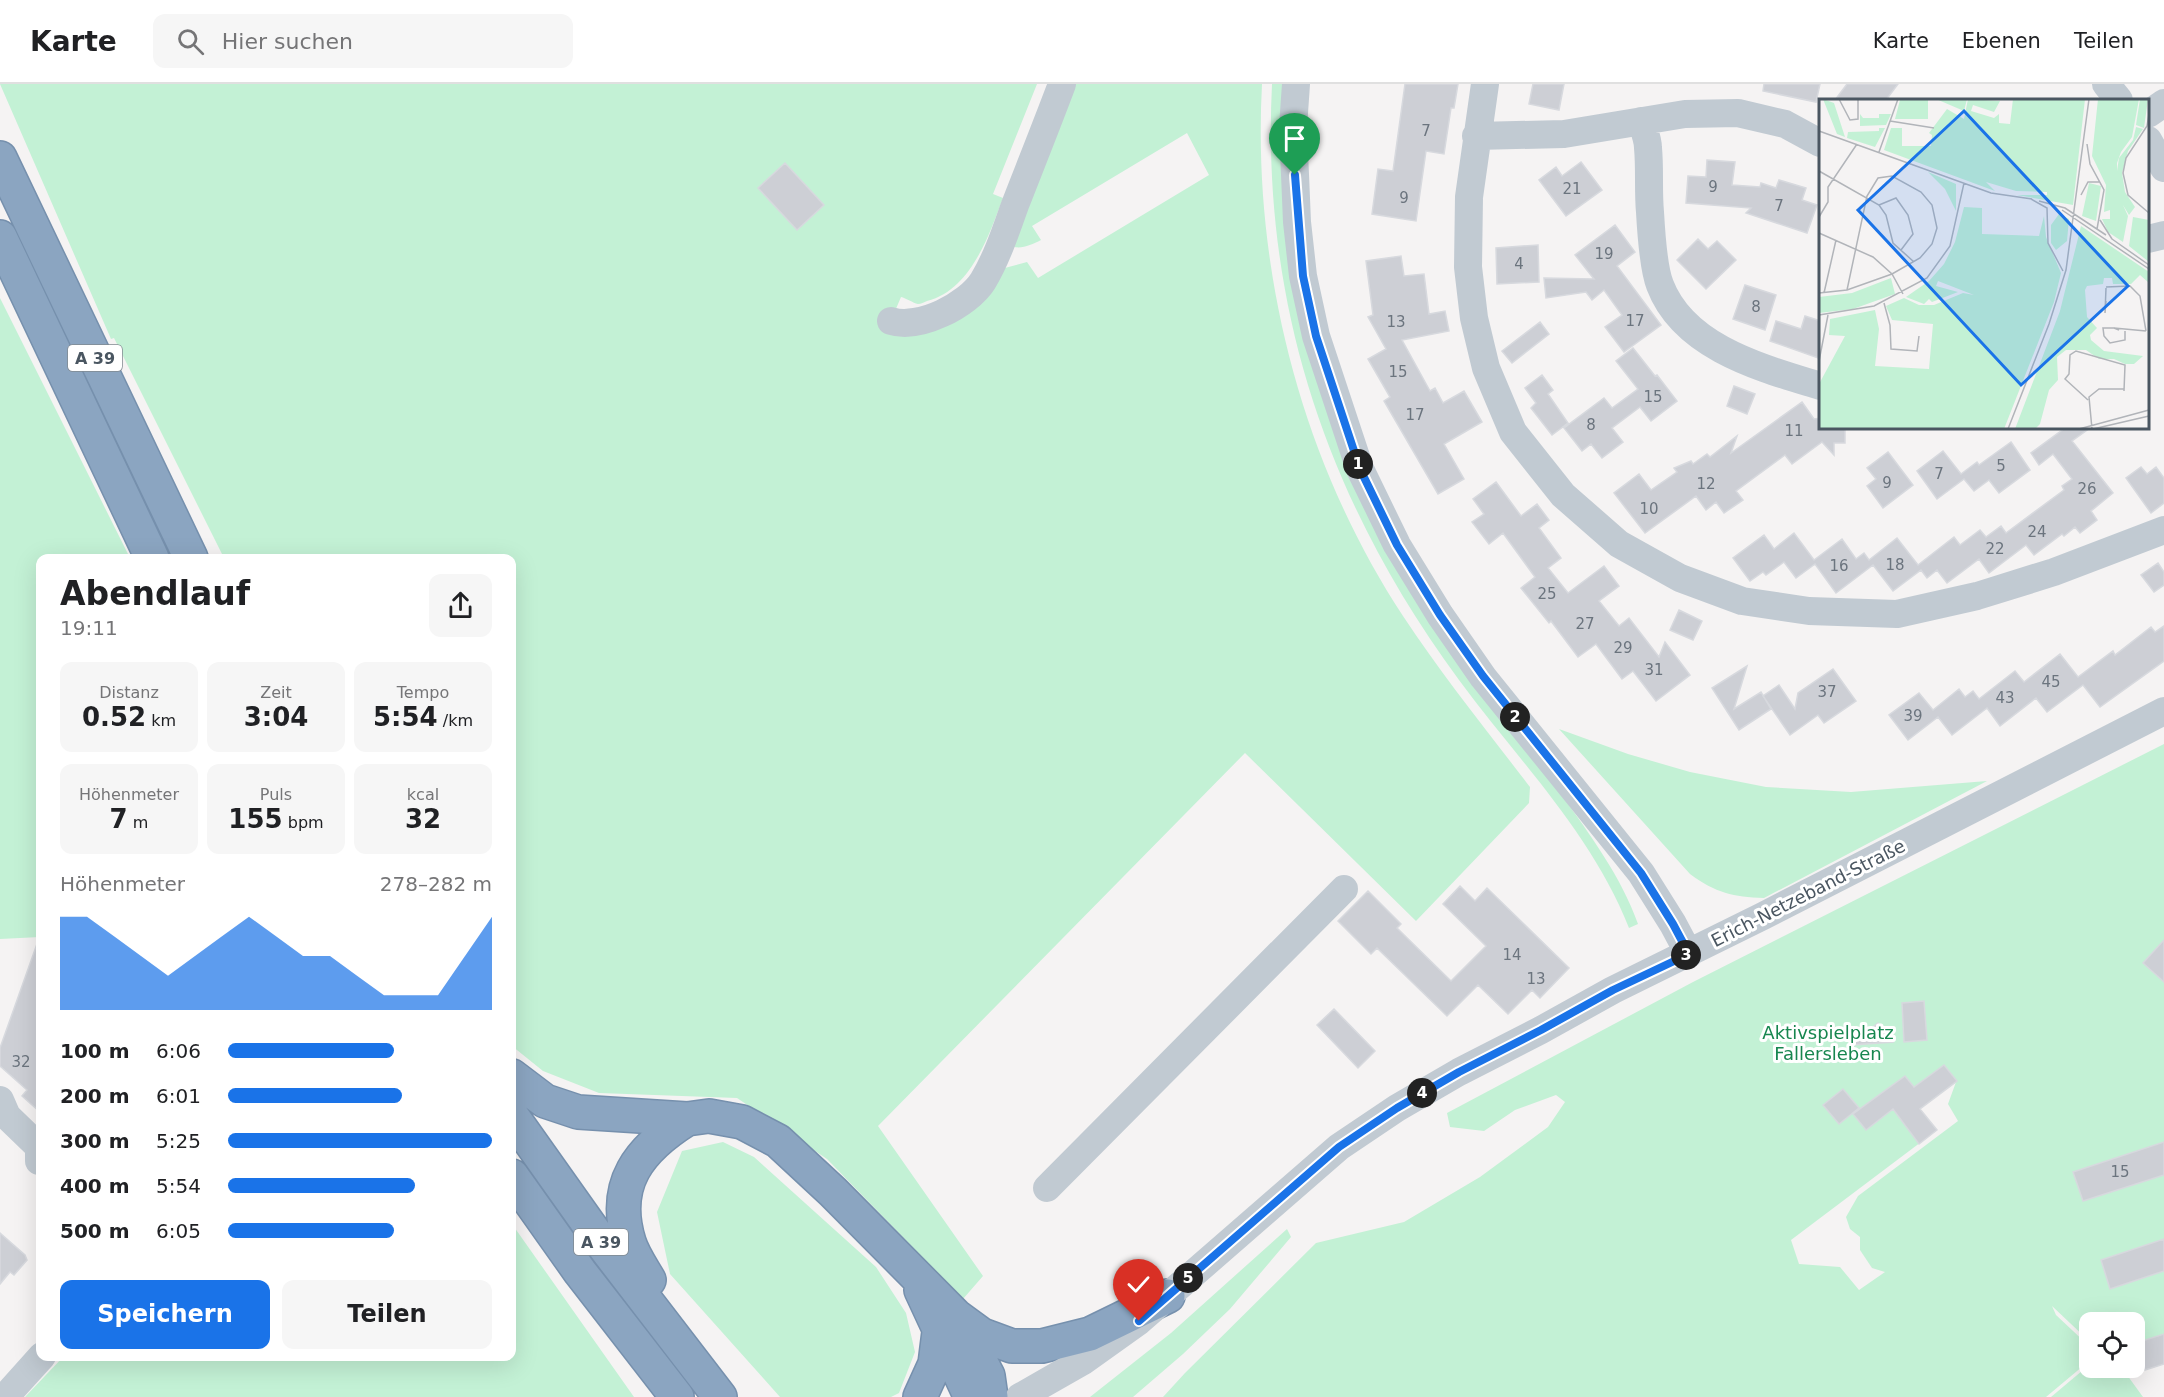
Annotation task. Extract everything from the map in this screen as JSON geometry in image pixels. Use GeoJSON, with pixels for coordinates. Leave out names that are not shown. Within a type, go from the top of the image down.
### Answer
{"type":"FeatureCollection","features":[{"type":"Feature","properties":{"kind":"highway","name":"A 39"},"geometry":{"type":"LineString","coordinates":[[0,158],[188,554]]}},
{"type":"Feature","properties":{"kind":"highway","name":"A 39"},"geometry":{"type":"LineString","coordinates":[[0,237],[150,554]]}},
{"type":"Feature","properties":{"kind":"highway"},"geometry":{"type":"LineString","coordinates":[[516,1079],[545,1101],[578,1112],[687,1119],[709,1116],[742,1122],[777,1141],[833,1192],[914,1275],[988,1376],[991,1397]]}},
{"type":"Feature","properties":{"kind":"highway"},"geometry":{"type":"LineString","coordinates":[[687,1119],[665,1133],[645,1151],[632,1170],[623,1197],[630,1245],[694,1365]]}},
{"type":"Feature","properties":{"kind":"highway","name":"A 39"},"geometry":{"type":"LineString","coordinates":[[516,1122],[607,1250],[720,1397]]}},
{"type":"Feature","properties":{"kind":"highway","name":"A 39"},"geometry":{"type":"LineString","coordinates":[[516,1182],[580,1272],[676,1397]]}},
{"type":"Feature","properties":{"kind":"highway"},"geometry":{"type":"LineString","coordinates":[[948,1324],[1012,1346],[1042,1346],[1090,1334],[1168,1296]]}},
{"type":"Feature","properties":{"kind":"highway"},"geometry":{"type":"LineString","coordinates":[[920,1397],[948,1324]]}},
{"type":"Feature","properties":{"kind":"highway"},"geometry":{"type":"LineString","coordinates":[[948,1324],[967,1389],[976,1397]]}},
{"type":"Feature","properties":{"kind":"street"},"geometry":{"type":"LineString","coordinates":[[891,321],[911,323],[945,312],[967,298],[982,282],[1008,223],[1062,84]]}},
{"type":"Feature","properties":{"kind":"street"},"geometry":{"type":"LineString","coordinates":[[1296,84],[1293,127],[1297,222],[1303,276],[1316,336],[1360,469],[1397,545],[1440,615],[1483,676],[1641,873],[1689,954]]}},
{"type":"Feature","properties":{"kind":"street"},"geometry":{"type":"LineString","coordinates":[[1485,84],[1469,197],[1468,267],[1474,318],[1486,368],[1513,432],[1563,495],[1619,544],[1680,579],[1742,600],[1809,611],[1897,614],[1977,596],[2054,572],[2164,530]]}},
{"type":"Feature","properties":{"kind":"street"},"geometry":{"type":"LineString","coordinates":[[2106,84],[2118,99]]}},
{"type":"Feature","properties":{"kind":"street"},"geometry":{"type":"LineString","coordinates":[[2149,113],[2164,103]]}},
{"type":"Feature","properties":{"kind":"street"},"geometry":{"type":"LineString","coordinates":[[1476,136],[1564,134],[1686,114],[1738,113],[1785,124],[1819,142]]}},
{"type":"Feature","properties":{"kind":"street"},"geometry":{"type":"LineString","coordinates":[[1641,122],[1648,146],[1650,210],[1659,282],[1669,304],[1690,326],[1719,348],[1749,364],[1819,385]]}},
{"type":"Feature","properties":{"kind":"street"},"geometry":{"type":"LineString","coordinates":[[2149,143],[2164,168]]}},
{"type":"Feature","properties":{"kind":"street"},"geometry":{"type":"LineString","coordinates":[[2149,239],[2164,236]]}},
{"type":"Feature","properties":{"kind":"street","name":"Erich-Netzeband-Straße"},"geometry":{"type":"LineString","coordinates":[[1020,1397],[1083,1361],[1139,1321],[1339,1147],[1397,1108],[1459,1072],[1613,990],[1689,954],[2164,711]]}},
{"type":"Feature","properties":{"kind":"street"},"geometry":{"type":"LineString","coordinates":[[1047,1188],[1344,889]]}},
{"type":"Feature","properties":{"kind":"street"},"geometry":{"type":"LineString","coordinates":[[0,1100],[8,1116],[36,1144]]}},
{"type":"Feature","properties":{"kind":"street"},"geometry":{"type":"LineString","coordinates":[[0,1137],[26,1160],[36,1161]]}},
{"type":"Feature","properties":{"kind":"street"},"geometry":{"type":"LineString","coordinates":[[5,1397],[37,1361]]}},
{"type":"Feature","properties":{"kind":"green space"},"geometry":{"type":"Polygon","coordinates":[[[0,84],[1037,84],[993,194],[1003,198],[976,259],[967,273],[942,295],[918,304],[901,297],[887,330],[1001,269],[1027,262],[1038,278],[1209,175],[1187,133],[1032,226],[1041,240],[1022,247],[1010,246],[1071,84],[1262,84],[1261,154],[1265,223],[1275,293],[1290,361],[1311,428],[1337,494],[1367,556],[1418,638],[1530,787],[1529,803],[1416,921],[1245,753],[878,1126],[983,1276],[963,1299],[827,1159],[737,1098],[599,1093],[543,1071],[516,1049],[516,554],[222,554],[114,338],[111,339],[0,84]]]}},
{"type":"Feature","properties":{"kind":"green space"},"geometry":{"type":"Polygon","coordinates":[[[1272,84],[1283,84],[1327,411],[1561,794],[1614,873],[1638,924],[1629,928],[1595,861],[1575,829],[1459,680],[1413,612],[1373,543],[1339,472],[1312,398],[1292,323],[1278,246],[1272,166],[1272,84]]]}},
{"type":"Feature","properties":{"kind":"green space"},"geometry":{"type":"Polygon","coordinates":[[[0,298],[128,554],[36,554],[36,937],[0,939],[0,298]]]}},
{"type":"Feature","properties":{"kind":"green space"},"geometry":{"type":"Polygon","coordinates":[[[1559,729],[1628,754],[1690,772],[1766,787],[1851,792],[1987,781],[1764,898],[1743,896],[1717,890],[1690,874],[1559,729]]]}},
{"type":"Feature","properties":{"kind":"green space","name":"Aktivspielplatz Fallersleben"},"geometry":{"type":"Polygon","coordinates":[[[2164,744],[2164,940],[2143,963],[2164,982],[2164,1334],[2145,1341],[2145,1312],[2079,1312],[2079,1332],[2052,1306],[2056,1315],[2079,1337],[2079,1369],[2046,1397],[1163,1397],[1316,1243],[1404,1222],[1480,1177],[1548,1127],[1565,1102],[1556,1095],[1515,1110],[1484,1131],[1450,1127],[1447,1113],[1693,982],[2164,744]],[[1956,1082],[1920,1109],[1937,1130],[1791,1240],[1799,1264],[1840,1267],[1859,1290],[1885,1272],[1872,1268],[1860,1250],[1860,1237],[1850,1229],[1846,1217],[1858,1196],[1958,1121],[1948,1104],[1956,1082]]]}},
{"type":"Feature","properties":{"kind":"green space"},"geometry":{"type":"Polygon","coordinates":[[[723,1142],[754,1157],[876,1267],[906,1313],[915,1352],[899,1393],[891,1397],[780,1397],[670,1274],[657,1212],[682,1151],[723,1142]]]}},
{"type":"Feature","properties":{"kind":"green space"},"geometry":{"type":"Polygon","coordinates":[[[1287,1229],[1291,1237],[1230,1309],[1133,1397],[1090,1397],[1171,1333],[1287,1229]]]}},
{"type":"Feature","properties":{"kind":"green space"},"geometry":{"type":"Polygon","coordinates":[[[516,1230],[634,1397],[25,1397],[59,1361],[516,1361],[516,1230]]]}},
{"type":"Feature","properties":{"kind":"green space"},"geometry":{"type":"Polygon","coordinates":[[[2079,1373],[2079,1378],[2129,1378],[2143,1397],[2051,1397],[2079,1373]]]}},
{"type":"Feature","properties":{"kind":"building"},"geometry":{"type":"Polygon","coordinates":[[[1405,84],[1458,84],[1454,108],[1451,108],[1444,154],[1426,151],[1416,221],[1372,214],[1378,169],[1393,171],[1405,84]]]}},
{"type":"Feature","properties":{"kind":"building"},"geometry":{"type":"Polygon","coordinates":[[[1533,84],[1564,84],[1559,110],[1529,104],[1533,84]]]}},
{"type":"Feature","properties":{"kind":"building"},"geometry":{"type":"Polygon","coordinates":[[[1764,84],[1820,84],[1816,102],[1763,91],[1764,84]]]}},
{"type":"Feature","properties":{"kind":"building"},"geometry":{"type":"Polygon","coordinates":[[[1847,84],[1898,84],[1887,99],[1836,99],[1847,84]]]}},
{"type":"Feature","properties":{"kind":"building"},"geometry":{"type":"Polygon","coordinates":[[[1707,160],[1735,162],[1732,185],[1760,187],[1761,183],[1776,188],[1779,180],[1806,188],[1802,200],[1817,205],[1807,233],[1746,213],[1751,208],[1686,203],[1688,176],[1706,177],[1707,160]]]}},
{"type":"Feature","properties":{"kind":"building"},"geometry":{"type":"Polygon","coordinates":[[[1581,162],[1602,190],[1566,216],[1539,180],[1556,167],[1562,176],[1581,162]]]}},
{"type":"Feature","properties":{"kind":"building"},"geometry":{"type":"Polygon","coordinates":[[[785,163],[824,205],[797,230],[758,188],[785,163]]]}},
{"type":"Feature","properties":{"kind":"building"},"geometry":{"type":"Polygon","coordinates":[[[1615,225],[1635,252],[1617,266],[1661,325],[1624,352],[1605,327],[1622,315],[1604,290],[1592,300],[1586,292],[1546,298],[1544,278],[1594,279],[1575,255],[1615,225]]]}},
{"type":"Feature","properties":{"kind":"building"},"geometry":{"type":"Polygon","coordinates":[[[1698,239],[1708,249],[1717,241],[1736,260],[1706,289],[1677,260],[1698,239]]]}},
{"type":"Feature","properties":{"kind":"building"},"geometry":{"type":"Polygon","coordinates":[[[1538,245],[1539,282],[1497,284],[1496,248],[1538,245]]]}},
{"type":"Feature","properties":{"kind":"building"},"geometry":{"type":"Polygon","coordinates":[[[1401,256],[1404,276],[1424,274],[1429,314],[1445,311],[1449,331],[1402,340],[1430,391],[1435,388],[1443,403],[1464,391],[1482,422],[1444,444],[1464,479],[1438,494],[1384,401],[1390,397],[1368,359],[1386,349],[1368,317],[1373,315],[1366,261],[1401,256]]]}},
{"type":"Feature","properties":{"kind":"building"},"geometry":{"type":"Polygon","coordinates":[[[1745,285],[1776,295],[1765,330],[1733,319],[1745,285]]]}},
{"type":"Feature","properties":{"kind":"building"},"geometry":{"type":"Polygon","coordinates":[[[1805,316],[1819,320],[1819,358],[1770,341],[1776,321],[1801,329],[1805,316]]]}},
{"type":"Feature","properties":{"kind":"building"},"geometry":{"type":"Polygon","coordinates":[[[1540,322],[1549,334],[1512,363],[1502,351],[1540,322]]]}},
{"type":"Feature","properties":{"kind":"building"},"geometry":{"type":"Polygon","coordinates":[[[1633,348],[1677,401],[1651,421],[1640,407],[1612,428],[1623,442],[1602,458],[1591,444],[1582,451],[1564,428],[1604,398],[1612,408],[1638,389],[1616,361],[1633,348]]]}},
{"type":"Feature","properties":{"kind":"building"},"geometry":{"type":"Polygon","coordinates":[[[1542,375],[1553,390],[1548,394],[1568,423],[1552,435],[1531,408],[1536,403],[1525,388],[1542,375]]]}},
{"type":"Feature","properties":{"kind":"building"},"geometry":{"type":"Polygon","coordinates":[[[1734,386],[1755,394],[1747,414],[1727,406],[1734,386]]]}},
{"type":"Feature","properties":{"kind":"building"},"geometry":{"type":"Polygon","coordinates":[[[1802,402],[1814,419],[1819,418],[1819,429],[1845,429],[1845,443],[1834,443],[1834,455],[1822,442],[1792,464],[1785,455],[1736,491],[1743,500],[1724,513],[1716,502],[1706,510],[1696,496],[1645,533],[1614,493],[1639,474],[1651,490],[1677,472],[1674,468],[1691,461],[1693,464],[1707,454],[1710,457],[1737,436],[1731,453],[1802,402]]]}},
{"type":"Feature","properties":{"kind":"building"},"geometry":{"type":"Polygon","coordinates":[[[2064,429],[2089,429],[2072,441],[2113,493],[2091,511],[2097,520],[2080,533],[2075,527],[2034,555],[2026,545],[1989,573],[1979,559],[1947,583],[1937,570],[1927,578],[1921,570],[1893,591],[1873,565],[1836,593],[1815,564],[1796,578],[1784,562],[1766,575],[1763,572],[1750,581],[1733,558],[1764,535],[1774,549],[1794,533],[1814,560],[1842,539],[1856,559],[1864,553],[1869,560],[1897,538],[1918,565],[1954,537],[1960,545],[1980,530],[1986,537],[2001,526],[2006,533],[2064,490],[2062,486],[2072,479],[2053,454],[2039,465],[2031,453],[2064,429]]]}},
{"type":"Feature","properties":{"kind":"building"},"geometry":{"type":"Polygon","coordinates":[[[2011,442],[2030,470],[1999,493],[1989,480],[1974,491],[1964,479],[1937,499],[1917,471],[1943,451],[1961,474],[1977,462],[1979,465],[2011,442]]]}},
{"type":"Feature","properties":{"kind":"building"},"geometry":{"type":"Polygon","coordinates":[[[1888,452],[1913,485],[1883,508],[1867,486],[1876,479],[1867,468],[1888,452]]]}},
{"type":"Feature","properties":{"kind":"building"},"geometry":{"type":"Polygon","coordinates":[[[2141,467],[2147,474],[2156,467],[2164,478],[2164,503],[2151,513],[2126,478],[2141,467]]]}},
{"type":"Feature","properties":{"kind":"building"},"geometry":{"type":"Polygon","coordinates":[[[1496,482],[1521,516],[1537,504],[1549,520],[1539,528],[1561,558],[1548,568],[1568,593],[1604,566],[1619,586],[1599,601],[1619,626],[1629,618],[1659,657],[1665,642],[1690,675],[1656,701],[1633,671],[1622,679],[1596,644],[1578,657],[1551,621],[1549,623],[1521,588],[1535,577],[1503,533],[1489,544],[1472,522],[1484,514],[1473,499],[1496,482]]]}},
{"type":"Feature","properties":{"kind":"building"},"geometry":{"type":"Polygon","coordinates":[[[2158,563],[2164,572],[2164,585],[2154,592],[2141,575],[2158,563]]]}},
{"type":"Feature","properties":{"kind":"building"},"geometry":{"type":"Polygon","coordinates":[[[1679,610],[1702,621],[1693,640],[1670,630],[1679,610]]]}},
{"type":"Feature","properties":{"kind":"building"},"geometry":{"type":"Polygon","coordinates":[[[2164,626],[2164,661],[2100,707],[2083,685],[2047,712],[2036,698],[2000,726],[1987,708],[1952,735],[1938,717],[1908,740],[1889,715],[1919,693],[1933,710],[1959,689],[1965,697],[1973,691],[1979,699],[2015,671],[2024,682],[2060,654],[2078,677],[2113,651],[2115,655],[2151,627],[2155,632],[2164,626]]]}},
{"type":"Feature","properties":{"kind":"building"},"geometry":{"type":"Polygon","coordinates":[[[1747,666],[1734,709],[1761,692],[1771,709],[1739,730],[1712,688],[1747,666]]]}},
{"type":"Feature","properties":{"kind":"building"},"geometry":{"type":"Polygon","coordinates":[[[1833,669],[1856,701],[1824,723],[1818,715],[1790,735],[1763,696],[1779,685],[1795,709],[1798,693],[1833,669]]]}},
{"type":"Feature","properties":{"kind":"building"},"geometry":{"type":"Polygon","coordinates":[[[1460,886],[1475,901],[1487,888],[1569,968],[1540,998],[1532,990],[1508,1014],[1478,985],[1447,1016],[1377,948],[1371,954],[1338,921],[1368,891],[1401,924],[1397,928],[1451,981],[1486,946],[1443,904],[1460,886]]]}},
{"type":"Feature","properties":{"kind":"building"},"geometry":{"type":"Polygon","coordinates":[[[2164,940],[2164,982],[2143,963],[2164,940]]]}},
{"type":"Feature","properties":{"kind":"building"},"geometry":{"type":"Polygon","coordinates":[[[36,947],[36,1108],[22,1096],[27,1090],[0,1066],[0,1048],[36,947]]]}},
{"type":"Feature","properties":{"kind":"building"},"geometry":{"type":"Polygon","coordinates":[[[1924,1001],[1927,1040],[1904,1042],[1902,1003],[1924,1001]]]}},
{"type":"Feature","properties":{"kind":"building"},"geometry":{"type":"Polygon","coordinates":[[[1334,1009],[1375,1051],[1358,1068],[1317,1025],[1334,1009]]]}},
{"type":"Feature","properties":{"kind":"building"},"geometry":{"type":"Polygon","coordinates":[[[1878,1023],[1893,1042],[1850,1045],[1878,1023]]]}},
{"type":"Feature","properties":{"kind":"building"},"geometry":{"type":"Polygon","coordinates":[[[1944,1065],[1957,1081],[1920,1109],[1937,1130],[1919,1144],[1893,1109],[1866,1130],[1853,1114],[1905,1076],[1914,1087],[1944,1065]]]}},
{"type":"Feature","properties":{"kind":"building"},"geometry":{"type":"Polygon","coordinates":[[[1843,1089],[1859,1108],[1839,1124],[1823,1105],[1843,1089]]]}},
{"type":"Feature","properties":{"kind":"building"},"geometry":{"type":"Polygon","coordinates":[[[2164,1142],[2164,1175],[2083,1201],[2073,1172],[2164,1142]]]}},
{"type":"Feature","properties":{"kind":"building"},"geometry":{"type":"Polygon","coordinates":[[[0,1233],[25,1255],[27,1260],[14,1275],[10,1272],[0,1284],[0,1233]]]}},
{"type":"Feature","properties":{"kind":"building"},"geometry":{"type":"Polygon","coordinates":[[[2164,1239],[2164,1271],[2110,1289],[2101,1260],[2164,1239]]]}},
{"type":"Feature","properties":{"kind":"building"},"geometry":{"type":"Polygon","coordinates":[[[2164,1334],[2164,1364],[2145,1370],[2145,1340],[2164,1334]]]}},
{"type":"Feature","properties":{"kind":"route"},"geometry":{"type":"LineString","coordinates":[[1139,1321],[1339,1147],[1397,1108],[1459,1072],[1613,990],[1689,954],[1641,873],[1483,676],[1440,615],[1397,545],[1360,469],[1316,336],[1303,276],[1295,175]]}}]}
